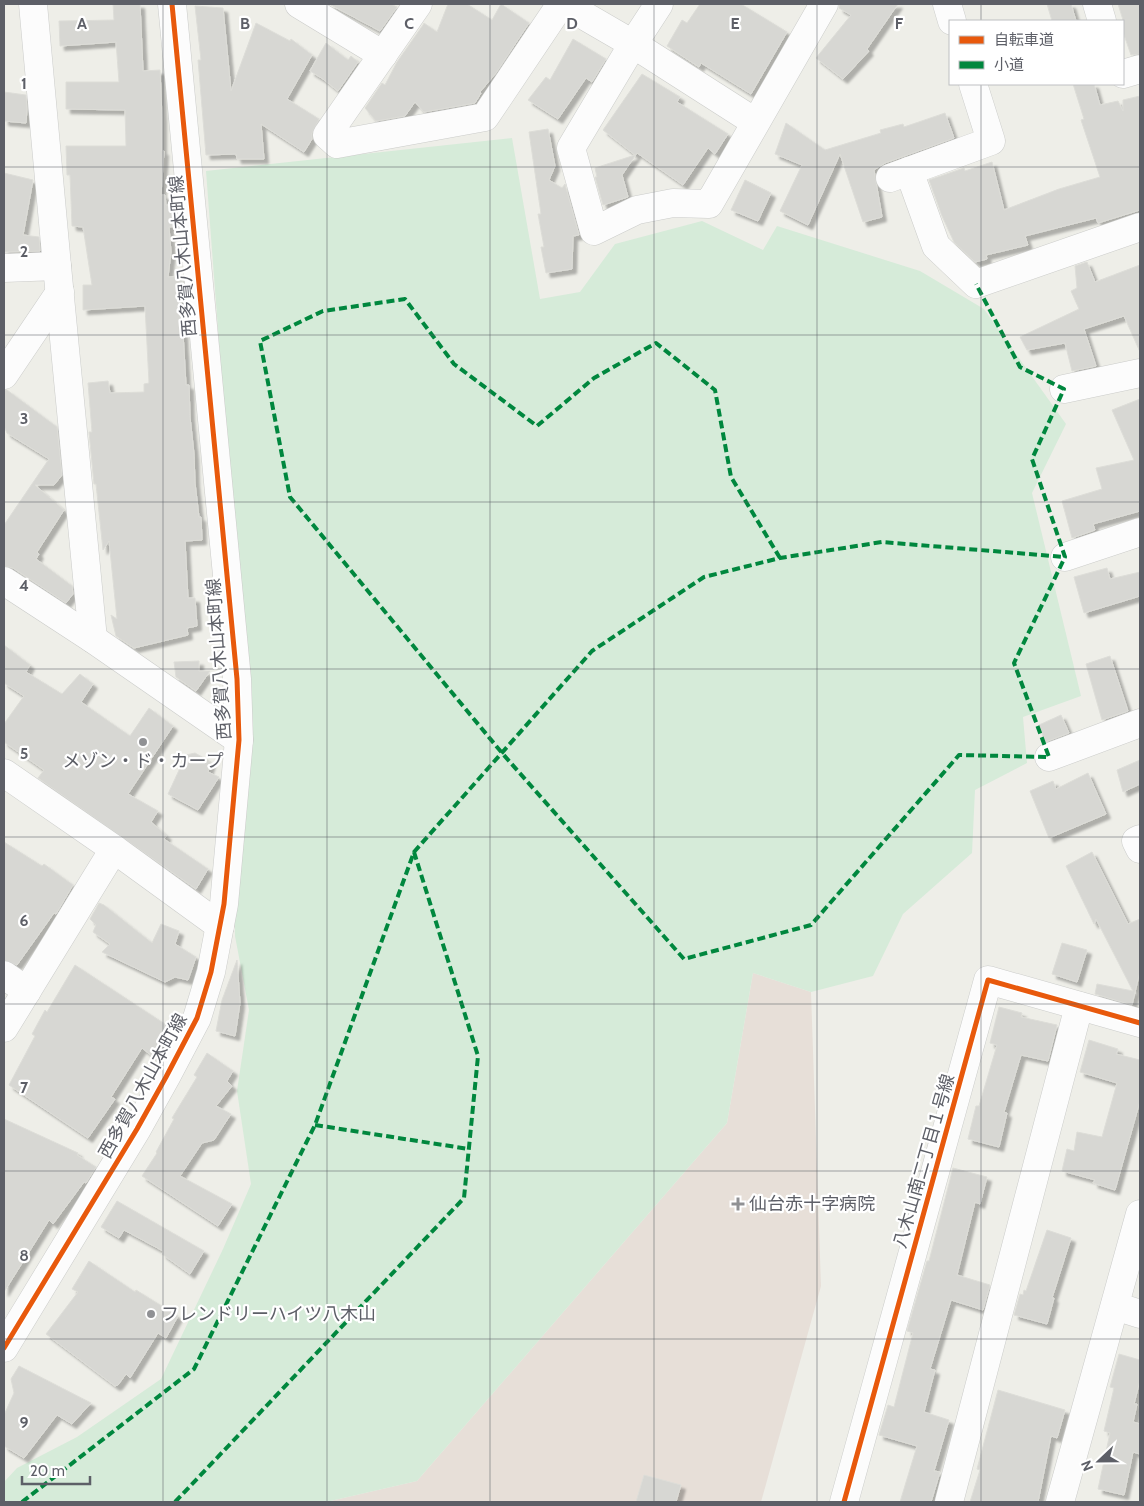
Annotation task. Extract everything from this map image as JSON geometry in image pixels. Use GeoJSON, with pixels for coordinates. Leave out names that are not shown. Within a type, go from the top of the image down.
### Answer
{"type":"FeatureCollection","features":[{"type":"Feature","properties":{"kind":"street"},"geometry":{"type":"LineString","coordinates":[[33,4],[93,639]]}},
{"type":"Feature","properties":{"kind":"street","name":"西多賀八木山本町線"},"geometry":{"type":"LineString","coordinates":[[4,1348],[137,1129],[197,1018],[211,972],[224,904],[239,740],[236,670],[172,4]]}},
{"type":"Feature","properties":{"kind":"street"},"geometry":{"type":"LineString","coordinates":[[299,4],[383,55]]}},
{"type":"Feature","properties":{"kind":"street"},"geometry":{"type":"LineString","coordinates":[[418,4],[327,135],[337,144],[485,117],[563,4],[633,44],[755,122]]}},
{"type":"Feature","properties":{"kind":"street"},"geometry":{"type":"LineString","coordinates":[[659,4],[571,148],[594,231],[637,210],[673,203],[709,204],[824,4]]}},
{"type":"Feature","properties":{"kind":"street"},"geometry":{"type":"LineString","coordinates":[[947,4],[952,20]]}},
{"type":"Feature","properties":{"kind":"street"},"geometry":{"type":"LineString","coordinates":[[1097,4],[1102,20]]}},
{"type":"Feature","properties":{"kind":"street"},"geometry":{"type":"LineString","coordinates":[[1124,74],[1140,69]]}},
{"type":"Feature","properties":{"kind":"street"},"geometry":{"type":"LineString","coordinates":[[973,85],[991,141],[900,174],[936,246],[976,284],[1140,227]]}},
{"type":"Feature","properties":{"kind":"street"},"geometry":{"type":"LineString","coordinates":[[4,268],[58,279]]}},
{"type":"Feature","properties":{"kind":"street"},"geometry":{"type":"LineString","coordinates":[[4,375],[58,279]]}},
{"type":"Feature","properties":{"kind":"street"},"geometry":{"type":"LineString","coordinates":[[1064,389],[1140,373]]}},
{"type":"Feature","properties":{"kind":"street"},"geometry":{"type":"LineString","coordinates":[[1065,557],[1140,532]]}},
{"type":"Feature","properties":{"kind":"street"},"geometry":{"type":"LineString","coordinates":[[4,581],[93,639],[239,740]]}},
{"type":"Feature","properties":{"kind":"street"},"geometry":{"type":"LineString","coordinates":[[1049,757],[1140,723]]}},
{"type":"Feature","properties":{"kind":"street"},"geometry":{"type":"LineString","coordinates":[[4,773],[114,849],[220,926]]}},
{"type":"Feature","properties":{"kind":"street"},"geometry":{"type":"LineString","coordinates":[[1140,839],[1136,841],[1140,849]]}},
{"type":"Feature","properties":{"kind":"street"},"geometry":{"type":"LineString","coordinates":[[4,1028],[114,849]]}},
{"type":"Feature","properties":{"kind":"street"},"geometry":{"type":"LineString","coordinates":[[4,975],[27,991]]}},
{"type":"Feature","properties":{"kind":"street","name":"八木山南二丁目１号線"},"geometry":{"type":"LineString","coordinates":[[844,1502],[988,980],[1140,1023]]}},
{"type":"Feature","properties":{"kind":"street"},"geometry":{"type":"LineString","coordinates":[[949,1502],[1079,1006]]}},
{"type":"Feature","properties":{"kind":"street"},"geometry":{"type":"LineString","coordinates":[[1060,1502],[1139,1227]]}},
{"type":"Feature","properties":{"kind":"street"},"geometry":{"type":"LineString","coordinates":[[1115,1306],[1140,1314]]}},
{"type":"Feature","properties":{"kind":"shaded area","name":"仙台赤十字病院"},"geometry":{"type":"Polygon","coordinates":[[[753,973],[811,992],[821,1286],[761,1502],[326,1502],[417,1481],[727,1123],[753,973]]]}},
{"type":"Feature","properties":{"kind":"green space"},"geometry":{"type":"Polygon","coordinates":[[[512,138],[540,299],[580,292],[615,244],[702,221],[763,250],[777,226],[920,271],[984,309],[1066,424],[1032,493],[1081,696],[1023,717],[1027,763],[975,790],[972,853],[903,914],[873,976],[811,992],[753,973],[727,1123],[417,1481],[326,1502],[4,1502],[4,1482],[17,1468],[77,1437],[161,1379],[223,1249],[251,1184],[237,1091],[249,1010],[235,936],[234,852],[248,725],[206,171],[512,138]]]}},
{"type":"Feature","properties":{"kind":"building"},"geometry":{"type":"Polygon","coordinates":[[[113,4],[140,4],[143,71],[160,70],[162,151],[164,151],[161,195],[165,195],[166,205],[176,205],[178,226],[169,227],[171,252],[168,277],[182,276],[185,297],[181,298],[186,385],[189,385],[195,483],[199,517],[201,517],[202,540],[185,541],[188,598],[195,598],[197,626],[187,628],[188,635],[134,648],[116,636],[111,615],[117,619],[109,541],[103,550],[96,484],[94,484],[89,432],[92,432],[88,383],[108,381],[110,393],[144,392],[144,384],[149,383],[145,306],[83,310],[83,285],[92,285],[83,227],[72,226],[70,175],[67,175],[66,146],[126,146],[125,110],[66,109],[66,82],[119,82],[116,42],[60,46],[59,21],[114,20],[113,4]]]}},
{"type":"Feature","properties":{"kind":"building"},"geometry":{"type":"Polygon","coordinates":[[[329,4],[391,4],[397,7],[380,31],[329,4]]]}},
{"type":"Feature","properties":{"kind":"building"},"geometry":{"type":"Polygon","coordinates":[[[448,4],[467,4],[492,20],[501,4],[529,23],[496,73],[480,92],[475,103],[424,112],[415,102],[405,116],[376,121],[365,108],[382,83],[385,85],[397,62],[424,23],[437,32],[448,4]]]}},
{"type":"Feature","properties":{"kind":"building"},"geometry":{"type":"Polygon","coordinates":[[[700,4],[741,4],[787,32],[751,94],[701,63],[699,67],[667,46],[682,20],[687,23],[700,4]]]}},
{"type":"Feature","properties":{"kind":"building"},"geometry":{"type":"Polygon","coordinates":[[[840,4],[898,4],[867,49],[869,51],[843,79],[816,58],[851,15],[839,8],[840,4]]]}},
{"type":"Feature","properties":{"kind":"building"},"geometry":{"type":"Polygon","coordinates":[[[1047,4],[1071,4],[1076,20],[1052,20],[1047,4]]]}},
{"type":"Feature","properties":{"kind":"building"},"geometry":{"type":"Polygon","coordinates":[[[1118,4],[1140,4],[1140,54],[1131,55],[1124,35],[1123,20],[1118,4]]]}},
{"type":"Feature","properties":{"kind":"building"},"geometry":{"type":"Polygon","coordinates":[[[195,6],[223,8],[231,91],[256,23],[290,41],[291,39],[312,55],[287,99],[319,119],[312,133],[312,139],[304,152],[261,124],[264,159],[237,159],[236,154],[206,155],[198,60],[201,60],[195,6]]]}},
{"type":"Feature","properties":{"kind":"building"},"geometry":{"type":"Polygon","coordinates":[[[573,39],[606,59],[592,82],[586,78],[558,119],[528,100],[546,77],[550,80],[573,39]]]}},
{"type":"Feature","properties":{"kind":"building"},"geometry":{"type":"Polygon","coordinates":[[[326,43],[348,60],[351,56],[358,62],[338,91],[310,71],[326,43]]]}},
{"type":"Feature","properties":{"kind":"building"},"geometry":{"type":"Polygon","coordinates":[[[642,74],[680,97],[677,102],[728,134],[715,154],[708,148],[683,185],[637,153],[622,175],[628,197],[603,205],[595,177],[597,177],[595,168],[635,155],[603,130],[642,74]]]}},
{"type":"Feature","properties":{"kind":"building"},"geometry":{"type":"Polygon","coordinates":[[[1073,85],[1094,85],[1100,105],[1118,101],[1123,111],[1123,100],[1140,96],[1140,210],[1098,223],[1096,218],[1025,236],[1028,245],[986,255],[987,259],[975,262],[954,242],[929,180],[964,168],[965,171],[992,162],[1004,210],[1059,189],[1100,177],[1081,120],[1084,119],[1073,85]]]}},
{"type":"Feature","properties":{"kind":"building"},"geometry":{"type":"Polygon","coordinates":[[[4,92],[26,95],[26,123],[4,121],[4,92]]]}},
{"type":"Feature","properties":{"kind":"building"},"geometry":{"type":"Polygon","coordinates":[[[945,113],[954,138],[885,163],[874,170],[882,217],[863,222],[840,154],[808,225],[780,211],[802,165],[775,154],[786,123],[825,150],[881,133],[880,130],[903,124],[904,127],[945,113]]]}},
{"type":"Feature","properties":{"kind":"building"},"geometry":{"type":"Polygon","coordinates":[[[548,129],[555,166],[549,180],[562,188],[565,184],[579,235],[573,236],[572,269],[546,273],[541,247],[544,247],[538,214],[541,214],[529,132],[548,129]]]}},
{"type":"Feature","properties":{"kind":"building"},"geometry":{"type":"Polygon","coordinates":[[[4,173],[33,180],[23,235],[39,237],[40,251],[4,252],[4,173]]]}},
{"type":"Feature","properties":{"kind":"building"},"geometry":{"type":"Polygon","coordinates":[[[745,180],[771,193],[758,221],[731,210],[745,180]]]}},
{"type":"Feature","properties":{"kind":"building"},"geometry":{"type":"Polygon","coordinates":[[[1087,262],[1095,282],[1140,265],[1140,352],[1124,316],[1084,329],[1096,366],[1072,371],[1065,343],[1027,350],[1020,337],[1079,309],[1071,291],[1077,288],[1075,266],[1087,262]]]}},
{"type":"Feature","properties":{"kind":"building"},"geometry":{"type":"Polygon","coordinates":[[[4,390],[7,390],[57,427],[62,475],[54,485],[35,485],[64,510],[37,552],[39,554],[36,559],[72,586],[73,594],[66,603],[13,568],[4,566],[4,525],[49,459],[7,433],[4,426],[4,390]]]}},
{"type":"Feature","properties":{"kind":"building"},"geometry":{"type":"Polygon","coordinates":[[[1140,399],[1140,511],[1093,524],[1095,530],[1072,538],[1062,501],[1102,489],[1096,468],[1134,460],[1112,410],[1140,399]]]}},
{"type":"Feature","properties":{"kind":"building"},"geometry":{"type":"Polygon","coordinates":[[[1107,568],[1110,579],[1140,572],[1140,596],[1084,613],[1074,577],[1107,568]]]}},
{"type":"Feature","properties":{"kind":"building"},"geometry":{"type":"Polygon","coordinates":[[[4,645],[30,665],[26,672],[62,694],[80,674],[93,684],[81,702],[130,736],[149,708],[173,726],[128,794],[158,811],[151,822],[167,836],[164,839],[208,869],[196,889],[38,778],[44,770],[4,742],[4,724],[24,696],[4,683],[4,645]]]}},
{"type":"Feature","properties":{"kind":"building"},"geometry":{"type":"Polygon","coordinates":[[[1110,656],[1128,711],[1102,720],[1086,664],[1110,656]]]}},
{"type":"Feature","properties":{"kind":"building"},"geometry":{"type":"Polygon","coordinates":[[[199,661],[199,671],[210,671],[196,691],[176,677],[174,662],[199,661]]]}},
{"type":"Feature","properties":{"kind":"building"},"geometry":{"type":"Polygon","coordinates":[[[1061,715],[1069,733],[1045,742],[1039,725],[1061,715]]]}},
{"type":"Feature","properties":{"kind":"building"},"geometry":{"type":"Polygon","coordinates":[[[195,753],[211,762],[208,772],[219,777],[198,810],[168,794],[186,755],[195,753]]]}},
{"type":"Feature","properties":{"kind":"building"},"geometry":{"type":"Polygon","coordinates":[[[1140,760],[1140,784],[1123,792],[1117,770],[1140,760]]]}},
{"type":"Feature","properties":{"kind":"building"},"geometry":{"type":"Polygon","coordinates":[[[1088,773],[1106,814],[1049,838],[1030,791],[1053,781],[1056,789],[1088,773]]]}},
{"type":"Feature","properties":{"kind":"building"},"geometry":{"type":"Polygon","coordinates":[[[4,842],[42,866],[44,864],[73,885],[56,914],[54,913],[17,965],[4,960],[4,842]]]}},
{"type":"Feature","properties":{"kind":"building"},"geometry":{"type":"Polygon","coordinates":[[[1092,852],[1128,924],[1140,919],[1140,971],[1132,1005],[1095,994],[1097,984],[1133,991],[1096,919],[1094,924],[1066,866],[1092,852]]]}},
{"type":"Feature","properties":{"kind":"building"},"geometry":{"type":"Polygon","coordinates":[[[99,903],[152,943],[161,924],[179,931],[175,944],[196,957],[188,980],[175,977],[165,982],[102,952],[110,944],[93,932],[96,925],[90,919],[99,903]]]}},
{"type":"Feature","properties":{"kind":"building"},"geometry":{"type":"Polygon","coordinates":[[[1062,943],[1087,950],[1077,982],[1052,974],[1062,943]]]}},
{"type":"Feature","properties":{"kind":"building"},"geometry":{"type":"Polygon","coordinates":[[[237,960],[240,1003],[235,1036],[216,1031],[222,1000],[237,960]]]}},
{"type":"Feature","properties":{"kind":"building"},"geometry":{"type":"Polygon","coordinates":[[[75,965],[171,1028],[152,1056],[142,1048],[111,1097],[115,1099],[88,1138],[9,1085],[35,1036],[32,1034],[45,1010],[47,1012],[75,965]]]}},
{"type":"Feature","properties":{"kind":"building"},"geometry":{"type":"Polygon","coordinates":[[[999,1007],[1022,1013],[1021,1017],[1057,1025],[1048,1061],[1021,1055],[1004,1112],[1007,1113],[999,1147],[968,1139],[976,1106],[979,1106],[997,1045],[990,1043],[999,1007]]]}},
{"type":"Feature","properties":{"kind":"building"},"geometry":{"type":"Polygon","coordinates":[[[1089,1040],[1118,1049],[1116,1054],[1140,1060],[1140,1101],[1115,1190],[1093,1183],[1095,1180],[1062,1171],[1067,1149],[1074,1151],[1077,1132],[1102,1137],[1117,1083],[1080,1072],[1089,1040]]]}},
{"type":"Feature","properties":{"kind":"building"},"geometry":{"type":"Polygon","coordinates":[[[207,1053],[233,1071],[227,1081],[232,1086],[216,1106],[231,1114],[214,1140],[202,1143],[180,1176],[232,1204],[218,1226],[142,1176],[157,1153],[174,1119],[172,1118],[197,1077],[194,1075],[207,1053]]]}},
{"type":"Feature","properties":{"kind":"building"},"geometry":{"type":"Polygon","coordinates":[[[4,1119],[78,1153],[77,1155],[96,1167],[86,1183],[84,1182],[53,1224],[49,1220],[4,1292],[4,1119]]]}},
{"type":"Feature","properties":{"kind":"building"},"geometry":{"type":"Polygon","coordinates":[[[953,1168],[987,1177],[980,1204],[975,1202],[957,1275],[990,1285],[983,1310],[951,1300],[930,1369],[935,1370],[924,1412],[949,1420],[934,1471],[940,1472],[931,1502],[900,1502],[917,1446],[879,1435],[888,1405],[894,1407],[913,1333],[907,1331],[927,1261],[929,1261],[953,1168]]]}},
{"type":"Feature","properties":{"kind":"building"},"geometry":{"type":"Polygon","coordinates":[[[117,1201],[204,1251],[190,1274],[162,1254],[163,1251],[124,1230],[119,1238],[101,1227],[117,1201]]]}},
{"type":"Feature","properties":{"kind":"building"},"geometry":{"type":"Polygon","coordinates":[[[1047,1230],[1071,1238],[1052,1298],[1054,1298],[1047,1324],[1014,1315],[1020,1294],[1023,1295],[1024,1290],[1026,1291],[1047,1230]]]}},
{"type":"Feature","properties":{"kind":"building"},"geometry":{"type":"Polygon","coordinates":[[[89,1261],[135,1292],[136,1290],[178,1316],[166,1338],[158,1333],[130,1378],[126,1374],[118,1385],[115,1386],[46,1334],[78,1292],[72,1289],[89,1261]]]}},
{"type":"Feature","properties":{"kind":"building"},"geometry":{"type":"Polygon","coordinates":[[[1119,1354],[1140,1360],[1140,1380],[1134,1404],[1137,1404],[1133,1422],[1140,1424],[1140,1454],[1133,1452],[1124,1495],[1098,1489],[1110,1433],[1104,1431],[1114,1388],[1110,1387],[1119,1354]]]}},
{"type":"Feature","properties":{"kind":"building"},"geometry":{"type":"Polygon","coordinates":[[[19,1366],[91,1403],[72,1424],[57,1415],[24,1458],[4,1446],[4,1415],[14,1393],[11,1379],[19,1366]]]}},
{"type":"Feature","properties":{"kind":"building"},"geometry":{"type":"Polygon","coordinates":[[[998,1390],[1065,1410],[1057,1438],[1051,1436],[1038,1502],[970,1502],[980,1470],[977,1469],[998,1390]]]}},
{"type":"Feature","properties":{"kind":"building"},"geometry":{"type":"Polygon","coordinates":[[[644,1475],[681,1485],[676,1502],[636,1502],[644,1475]]]}},
{"type":"Feature","properties":{"kind":"marked path"},"geometry":{"type":"LineString","coordinates":[[780,558],[731,477],[715,390],[656,343],[594,378],[537,426],[454,364],[405,299],[323,311],[260,341],[290,497],[502,753],[684,959],[811,925],[959,755],[1049,757],[1014,663],[1065,557],[1032,459],[1064,389],[1020,367],[976,284]]}},
{"type":"Feature","properties":{"kind":"marked path"},"geometry":{"type":"LineString","coordinates":[[22,1502],[194,1369],[315,1125],[414,852],[592,651],[704,577],[780,558],[882,542],[1065,557]]}},
{"type":"Feature","properties":{"kind":"marked path"},"geometry":{"type":"LineString","coordinates":[[175,1502],[464,1198],[478,1056],[414,852]]}},
{"type":"Feature","properties":{"kind":"marked path"},"geometry":{"type":"LineString","coordinates":[[315,1125],[469,1149]]}},
{"type":"Feature","properties":{"kind":"cycle path"},"geometry":{"type":"LineString","coordinates":[[4,1348],[137,1129],[197,1018],[211,972],[224,904],[239,740],[237,679],[172,4]]}},
{"type":"Feature","properties":{"kind":"cycle path"},"geometry":{"type":"LineString","coordinates":[[844,1502],[988,980],[1140,1023]]}},
{"type":"Feature","properties":{"kind":"place","name":"メゾン・ド・カープ"},"geometry":{"type":"Point","coordinates":[143,742]}},
{"type":"Feature","properties":{"kind":"place","name":"仙台赤十字病院"},"geometry":{"type":"Point","coordinates":[738,1204]}},
{"type":"Feature","properties":{"kind":"place","name":"フレンドリーハイツ八木山"},"geometry":{"type":"Point","coordinates":[151,1314]}}]}
